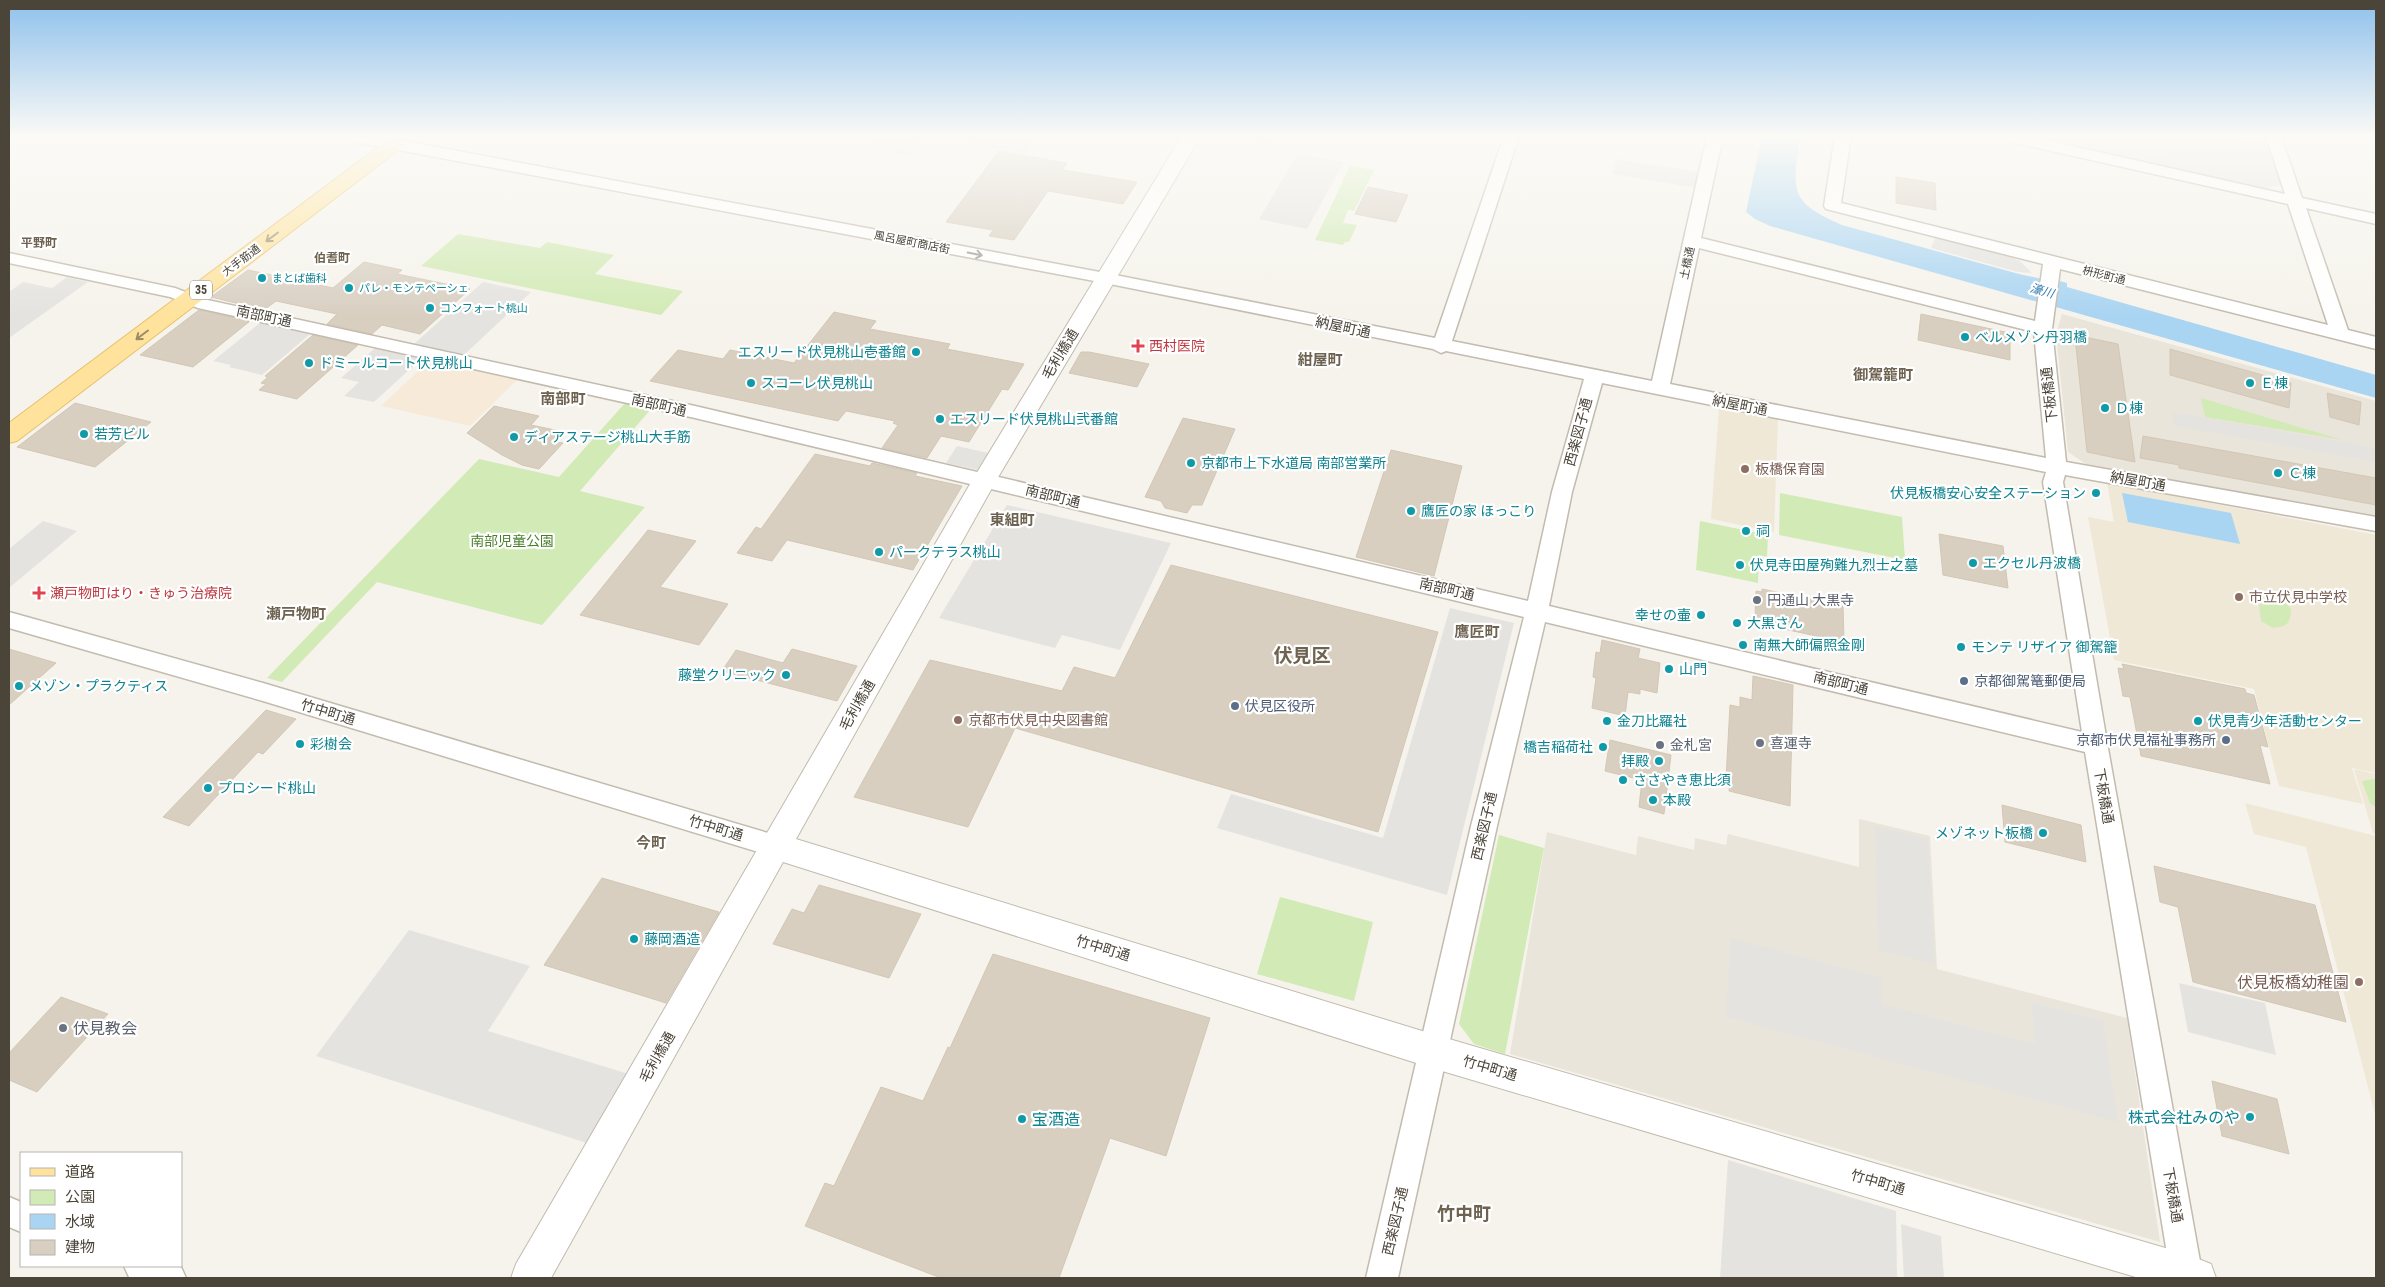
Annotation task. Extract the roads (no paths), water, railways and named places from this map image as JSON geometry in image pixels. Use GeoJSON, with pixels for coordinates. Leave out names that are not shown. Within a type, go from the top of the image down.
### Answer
{"type":"FeatureCollection","features":[{"type":"Feature","properties":{"kind":"main road","name":"大手筋通"},"geometry":{"type":"LineString","coordinates":[[9,435],[322,196]]}},
{"type":"Feature","properties":{"kind":"street","name":"風呂屋町商店街"},"geometry":{"type":"LineString","coordinates":[[683,196],[1105,278]]}},
{"type":"Feature","properties":{"kind":"street","name":"毛利橋通"},"geometry":{"type":"LineString","coordinates":[[530,1278],[778,847],[985,480],[1155,196]]}},
{"type":"Feature","properties":{"kind":"street"},"geometry":{"type":"LineString","coordinates":[[1441,346],[1492,196]]}},
{"type":"Feature","properties":{"kind":"street","name":"土橋通"},"geometry":{"type":"LineString","coordinates":[[1660,389],[1702,196]]}},
{"type":"Feature","properties":{"kind":"street","name":"枡形町通"},"geometry":{"type":"LineString","coordinates":[[1834,196],[1832,206],[2051,269],[2340,333],[2376,343]]}},
{"type":"Feature","properties":{"kind":"street"},"geometry":{"type":"LineString","coordinates":[[2276,196],[2376,219]]}},
{"type":"Feature","properties":{"kind":"street"},"geometry":{"type":"LineString","coordinates":[[2293,196],[2340,333]]}},
{"type":"Feature","properties":{"kind":"street"},"geometry":{"type":"LineString","coordinates":[[1692,241],[2044,320]]}},
{"type":"Feature","properties":{"kind":"street","name":"南部町通"},"geometry":{"type":"LineString","coordinates":[[9,258],[175,293],[189,299],[985,480],[1537,610],[2096,745]]}},
{"type":"Feature","properties":{"kind":"street","name":"下板橋通"},"geometry":{"type":"LineString","coordinates":[[2051,269],[2044,320],[2057,467],[2053,482],[2096,745],[2190,1277]]}},
{"type":"Feature","properties":{"kind":"street","name":"納屋町通"},"geometry":{"type":"LineString","coordinates":[[1105,278],[2057,467],[2307,510],[2376,524]]}},
{"type":"Feature","properties":{"kind":"street","name":"西楽図子通"},"geometry":{"type":"LineString","coordinates":[[1382,1278],[1432,1051],[1537,610],[1562,492],[1594,376]]}},
{"type":"Feature","properties":{"kind":"street","name":"竹中町通"},"geometry":{"type":"LineString","coordinates":[[9,620],[244,687],[778,847],[1432,1051],[2190,1277]]}},
{"type":"Feature","properties":{"kind":"street"},"geometry":{"type":"LineString","coordinates":[[142,1267],[170,1278]]}},
{"type":"Feature","properties":{"kind":"water","name":"濠川"},"geometry":{"type":"Polygon","coordinates":[[[1749,196],[1800,196],[1811,209],[1842,225],[2019,274],[2060,283],[2060,281],[2067,283],[2067,287],[2376,375],[2376,398],[1770,226],[1755,219],[1746,212],[1749,196]]]}},
{"type":"Feature","properties":{"kind":"water"},"geometry":{"type":"Polygon","coordinates":[[[2122,493],[2231,513],[2240,544],[2128,522],[2122,493]]]}},
{"type":"Feature","properties":{"kind":"place","name":"まとば歯科"},"geometry":{"type":"Point","coordinates":[262,278]}},
{"type":"Feature","properties":{"kind":"place","name":"パレ・モンテペーシェ"},"geometry":{"type":"Point","coordinates":[349,288]}},
{"type":"Feature","properties":{"kind":"place","name":"コンフォート桃山"},"geometry":{"type":"Point","coordinates":[430,308]}},
{"type":"Feature","properties":{"kind":"place","name":"ベルメゾン丹羽橋"},"geometry":{"type":"Point","coordinates":[1965,337]}},
{"type":"Feature","properties":{"kind":"place","name":"西村医院"},"geometry":{"type":"Point","coordinates":[1138,346]}},
{"type":"Feature","properties":{"kind":"place","name":"エスリード伏見桃山壱番館"},"geometry":{"type":"Point","coordinates":[916,352]}},
{"type":"Feature","properties":{"kind":"place","name":"ドミールコート伏見桃山"},"geometry":{"type":"Point","coordinates":[309,363]}},
{"type":"Feature","properties":{"kind":"place","name":"スコーレ伏見桃山"},"geometry":{"type":"Point","coordinates":[751,383]}},
{"type":"Feature","properties":{"kind":"place","name":"Ｅ棟"},"geometry":{"type":"Point","coordinates":[2250,383]}},
{"type":"Feature","properties":{"kind":"place","name":"Ｄ棟"},"geometry":{"type":"Point","coordinates":[2105,408]}},
{"type":"Feature","properties":{"kind":"place","name":"エスリード伏見桃山弐番館"},"geometry":{"type":"Point","coordinates":[940,419]}},
{"type":"Feature","properties":{"kind":"place","name":"若芳ビル"},"geometry":{"type":"Point","coordinates":[84,434]}},
{"type":"Feature","properties":{"kind":"place","name":"ディアステージ桃山大手筋"},"geometry":{"type":"Point","coordinates":[514,437]}},
{"type":"Feature","properties":{"kind":"place","name":"京都市上下水道局 南部営業所"},"geometry":{"type":"Point","coordinates":[1191,463]}},
{"type":"Feature","properties":{"kind":"place","name":"板橋保育園"},"geometry":{"type":"Point","coordinates":[1745,469]}},
{"type":"Feature","properties":{"kind":"place","name":"Ｃ棟"},"geometry":{"type":"Point","coordinates":[2278,473]}},
{"type":"Feature","properties":{"kind":"place","name":"伏見板橋安心安全ステーション"},"geometry":{"type":"Point","coordinates":[2096,493]}},
{"type":"Feature","properties":{"kind":"place","name":"鷹匠の家 ほっこり"},"geometry":{"type":"Point","coordinates":[1411,511]}},
{"type":"Feature","properties":{"kind":"place","name":"祠"},"geometry":{"type":"Point","coordinates":[1746,531]}},
{"type":"Feature","properties":{"kind":"place","name":"パークテラス桃山"},"geometry":{"type":"Point","coordinates":[879,552]}},
{"type":"Feature","properties":{"kind":"place","name":"エクセル丹波橋"},"geometry":{"type":"Point","coordinates":[1973,563]}},
{"type":"Feature","properties":{"kind":"place","name":"伏見寺田屋殉難九烈士之墓"},"geometry":{"type":"Point","coordinates":[1740,565]}},
{"type":"Feature","properties":{"kind":"place","name":"瀬戸物町はり・きゅう治療院"},"geometry":{"type":"Point","coordinates":[39,593]}},
{"type":"Feature","properties":{"kind":"place","name":"市立伏見中学校"},"geometry":{"type":"Point","coordinates":[2239,597]}},
{"type":"Feature","properties":{"kind":"place","name":"円通山 大黒寺"},"geometry":{"type":"Point","coordinates":[1757,600]}},
{"type":"Feature","properties":{"kind":"place","name":"幸せの壷"},"geometry":{"type":"Point","coordinates":[1701,615]}},
{"type":"Feature","properties":{"kind":"place","name":"大黒さん"},"geometry":{"type":"Point","coordinates":[1737,623]}},
{"type":"Feature","properties":{"kind":"place","name":"南無大師偏照金剛"},"geometry":{"type":"Point","coordinates":[1743,645]}},
{"type":"Feature","properties":{"kind":"place","name":"モンテ リザイア 御駕籠"},"geometry":{"type":"Point","coordinates":[1961,647]}},
{"type":"Feature","properties":{"kind":"place","name":"山門"},"geometry":{"type":"Point","coordinates":[1669,669]}},
{"type":"Feature","properties":{"kind":"place","name":"藤堂クリニック"},"geometry":{"type":"Point","coordinates":[786,675]}},
{"type":"Feature","properties":{"kind":"place","name":"京都御駕篭郵便局"},"geometry":{"type":"Point","coordinates":[1964,681]}},
{"type":"Feature","properties":{"kind":"place","name":"メゾン・プラクティス"},"geometry":{"type":"Point","coordinates":[19,686]}},
{"type":"Feature","properties":{"kind":"place","name":"伏見区役所"},"geometry":{"type":"Point","coordinates":[1235,706]}},
{"type":"Feature","properties":{"kind":"place","name":"京都市伏見中央図書館"},"geometry":{"type":"Point","coordinates":[958,720]}},
{"type":"Feature","properties":{"kind":"place","name":"金刀比羅社"},"geometry":{"type":"Point","coordinates":[1607,721]}},
{"type":"Feature","properties":{"kind":"place","name":"伏見青少年活動センター"},"geometry":{"type":"Point","coordinates":[2198,721]}},
{"type":"Feature","properties":{"kind":"place","name":"京都市伏見福祉事務所"},"geometry":{"type":"Point","coordinates":[2226,740]}},
{"type":"Feature","properties":{"kind":"place","name":"喜運寺"},"geometry":{"type":"Point","coordinates":[1760,743]}},
{"type":"Feature","properties":{"kind":"place","name":"彩樹会"},"geometry":{"type":"Point","coordinates":[300,744]}},
{"type":"Feature","properties":{"kind":"place","name":"金札宮"},"geometry":{"type":"Point","coordinates":[1660,745]}},
{"type":"Feature","properties":{"kind":"place","name":"橋吉稲荷社"},"geometry":{"type":"Point","coordinates":[1603,747]}},
{"type":"Feature","properties":{"kind":"place","name":"拝殿"},"geometry":{"type":"Point","coordinates":[1659,761]}},
{"type":"Feature","properties":{"kind":"place","name":"ささやき恵比須"},"geometry":{"type":"Point","coordinates":[1623,780]}},
{"type":"Feature","properties":{"kind":"place","name":"プロシード桃山"},"geometry":{"type":"Point","coordinates":[208,788]}},
{"type":"Feature","properties":{"kind":"place","name":"本殿"},"geometry":{"type":"Point","coordinates":[1653,800]}},
{"type":"Feature","properties":{"kind":"place","name":"メゾネット板橋"},"geometry":{"type":"Point","coordinates":[2043,833]}},
{"type":"Feature","properties":{"kind":"place","name":"藤岡酒造"},"geometry":{"type":"Point","coordinates":[634,939]}},
{"type":"Feature","properties":{"kind":"place","name":"伏見板橋幼稚園"},"geometry":{"type":"Point","coordinates":[2359,982]}},
{"type":"Feature","properties":{"kind":"place","name":"伏見教会"},"geometry":{"type":"Point","coordinates":[63,1028]}},
{"type":"Feature","properties":{"kind":"place","name":"株式会社みのや"},"geometry":{"type":"Point","coordinates":[2250,1117]}},
{"type":"Feature","properties":{"kind":"place","name":"宝酒造"},"geometry":{"type":"Point","coordinates":[1022,1119]}},
{"type":"Feature","properties":{"kind":"district","name":"平野町"},"geometry":{"type":"Point","coordinates":[39,243]}},
{"type":"Feature","properties":{"kind":"district","name":"伯耆町"},"geometry":{"type":"Point","coordinates":[332,258]}},
{"type":"Feature","properties":{"kind":"district","name":"紺屋町"},"geometry":{"type":"Point","coordinates":[1320,360]}},
{"type":"Feature","properties":{"kind":"district","name":"御駕籠町"},"geometry":{"type":"Point","coordinates":[1883,375]}},
{"type":"Feature","properties":{"kind":"district","name":"南部町"},"geometry":{"type":"Point","coordinates":[563,399]}},
{"type":"Feature","properties":{"kind":"district","name":"東組町"},"geometry":{"type":"Point","coordinates":[1012,520]}},
{"type":"Feature","properties":{"kind":"district","name":"瀬戸物町"},"geometry":{"type":"Point","coordinates":[296,614]}},
{"type":"Feature","properties":{"kind":"district","name":"鷹匠町"},"geometry":{"type":"Point","coordinates":[1477,632]}},
{"type":"Feature","properties":{"kind":"district","name":"伏見区"},"geometry":{"type":"Point","coordinates":[1302,655]}},
{"type":"Feature","properties":{"kind":"district","name":"今町"},"geometry":{"type":"Point","coordinates":[651,843]}},
{"type":"Feature","properties":{"kind":"district","name":"竹中町"},"geometry":{"type":"Point","coordinates":[1464,1214]}},
{"type":"Feature","properties":{"kind":"park label","name":"南部児童公園"},"geometry":{"type":"Point","coordinates":[512,541]}}]}
